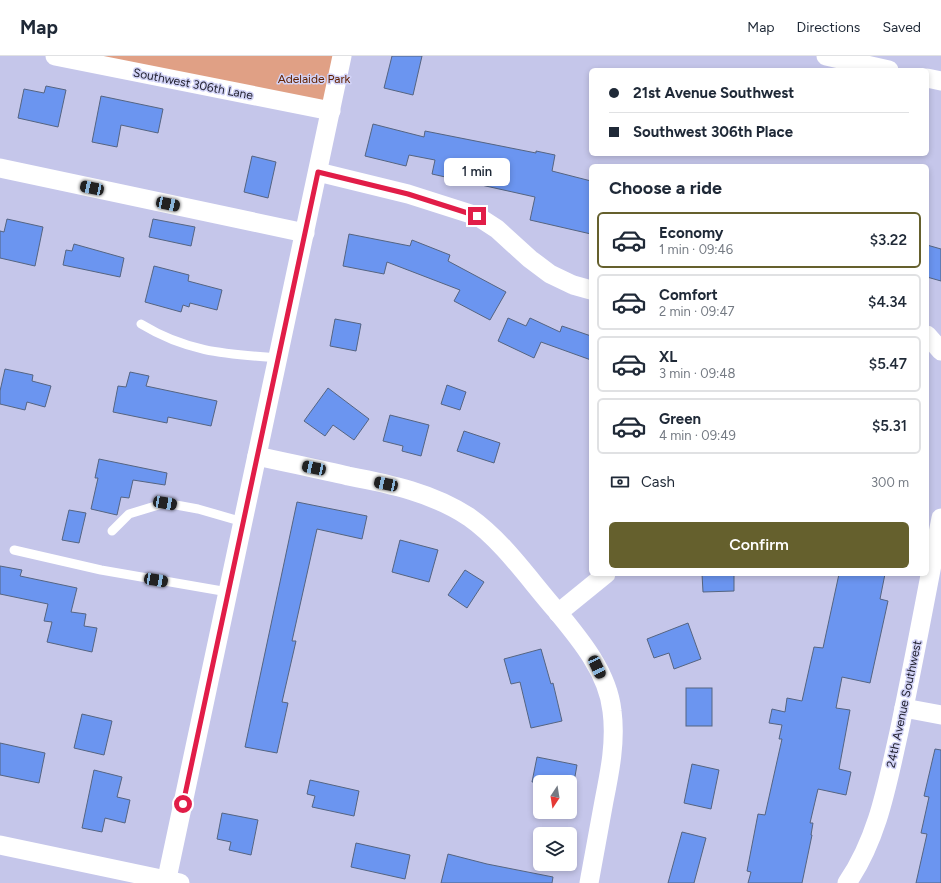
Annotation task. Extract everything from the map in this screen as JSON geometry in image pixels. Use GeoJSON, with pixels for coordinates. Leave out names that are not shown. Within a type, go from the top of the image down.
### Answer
{"type":"FeatureCollection","features":[{"type":"Feature","properties":{"kind":"street","name":"Southwest 306th Lane"},"geometry":{"type":"LineString","coordinates":[[56,56],[331,111]]}},
{"type":"Feature","properties":{"kind":"street"},"geometry":{"type":"LineString","coordinates":[[0,845],[171,882],[228,592],[342,56]]}},
{"type":"Feature","properties":{"kind":"street"},"geometry":{"type":"LineString","coordinates":[[826,56],[880,68]]}},
{"type":"Feature","properties":{"kind":"street"},"geometry":{"type":"LineString","coordinates":[[929,78],[941,81]]}},
{"type":"Feature","properties":{"kind":"street"},"geometry":{"type":"LineString","coordinates":[[0,168],[305,232]]}},
{"type":"Feature","properties":{"kind":"street"},"geometry":{"type":"LineString","coordinates":[[318,172],[408,194],[477,216],[497,229],[530,259],[550,274],[573,285],[589,289]]}},
{"type":"Feature","properties":{"kind":"street"},"geometry":{"type":"LineString","coordinates":[[929,338],[941,350]]}},
{"type":"Feature","properties":{"kind":"street"},"geometry":{"type":"LineString","coordinates":[[257,456],[386,484],[423,494],[447,504],[470,518],[489,534],[558,613],[593,658],[608,693],[612,711],[612,747],[610,768],[589,883]]}},
{"type":"Feature","properties":{"kind":"street","name":"24th Avenue Southwest"},"geometry":{"type":"LineString","coordinates":[[847,883],[858,867],[872,838],[884,796],[904,708],[941,518]]}},
{"type":"Feature","properties":{"kind":"street"},"geometry":{"type":"LineString","coordinates":[[558,613],[604,576]]}},
{"type":"Feature","properties":{"kind":"street"},"geometry":{"type":"LineString","coordinates":[[904,708],[941,715]]}},
{"type":"Feature","properties":{"kind":"lane"},"geometry":{"type":"LineString","coordinates":[[141,324],[160,336],[203,350],[278,358]]}},
{"type":"Feature","properties":{"kind":"lane"},"geometry":{"type":"LineString","coordinates":[[112,531],[129,514],[165,503],[198,509],[243,522]]}},
{"type":"Feature","properties":{"kind":"lane"},"geometry":{"type":"LineString","coordinates":[[14,550],[101,570],[228,592]]}},
{"type":"Feature","properties":{"kind":"green space","name":"Adelaide Park"},"geometry":{"type":"Polygon","coordinates":[[[99,56],[343,56],[332,106],[99,56]]]}},
{"type":"Feature","properties":{"kind":"building"},"geometry":{"type":"Polygon","coordinates":[[[392,56],[422,56],[413,95],[384,88],[392,56]]]}},
{"type":"Feature","properties":{"kind":"building"},"geometry":{"type":"Polygon","coordinates":[[[46,86],[66,90],[58,127],[18,118],[24,89],[44,93],[46,86]]]}},
{"type":"Feature","properties":{"kind":"building"},"geometry":{"type":"Polygon","coordinates":[[[101,96],[163,109],[158,133],[121,125],[117,147],[92,142],[101,96]]]}},
{"type":"Feature","properties":{"kind":"building"},"geometry":{"type":"Polygon","coordinates":[[[373,124],[424,137],[425,131],[536,153],[536,151],[555,155],[552,171],[589,180],[589,234],[530,220],[535,197],[432,174],[435,160],[409,155],[406,166],[365,156],[373,124]]]}},
{"type":"Feature","properties":{"kind":"building"},"geometry":{"type":"Polygon","coordinates":[[[252,156],[276,162],[268,198],[244,192],[252,156]]]}},
{"type":"Feature","properties":{"kind":"building"},"geometry":{"type":"Polygon","coordinates":[[[7,219],[43,227],[35,266],[0,258],[0,231],[4,232],[7,219]]]}},
{"type":"Feature","properties":{"kind":"building"},"geometry":{"type":"Polygon","coordinates":[[[153,219],[195,227],[191,246],[149,237],[153,219]]]}},
{"type":"Feature","properties":{"kind":"building"},"geometry":{"type":"Polygon","coordinates":[[[349,234],[410,246],[412,240],[450,255],[448,261],[506,292],[490,320],[454,301],[460,290],[387,262],[384,274],[343,266],[349,234]]]}},
{"type":"Feature","properties":{"kind":"building"},"geometry":{"type":"Polygon","coordinates":[[[74,244],[124,258],[120,277],[63,265],[66,250],[72,251],[74,244]]]}},
{"type":"Feature","properties":{"kind":"building"},"geometry":{"type":"Polygon","coordinates":[[[929,246],[941,249],[941,281],[929,278],[929,246]]]}},
{"type":"Feature","properties":{"kind":"building"},"geometry":{"type":"Polygon","coordinates":[[[154,266],[189,275],[188,281],[222,290],[217,310],[190,303],[189,307],[183,305],[181,312],[145,302],[154,266]]]}},
{"type":"Feature","properties":{"kind":"building"},"geometry":{"type":"Polygon","coordinates":[[[508,318],[526,326],[530,318],[560,332],[562,326],[589,335],[589,359],[541,342],[534,358],[498,341],[508,318]]]}},
{"type":"Feature","properties":{"kind":"building"},"geometry":{"type":"Polygon","coordinates":[[[335,319],[361,324],[356,351],[330,346],[335,319]]]}},
{"type":"Feature","properties":{"kind":"building"},"geometry":{"type":"Polygon","coordinates":[[[5,369],[33,375],[32,381],[51,386],[45,407],[27,402],[25,410],[0,404],[0,391],[5,369]]]}},
{"type":"Feature","properties":{"kind":"building"},"geometry":{"type":"Polygon","coordinates":[[[130,372],[149,376],[146,386],[217,401],[211,426],[168,417],[167,423],[113,412],[118,386],[126,387],[130,372]]]}},
{"type":"Feature","properties":{"kind":"building"},"geometry":{"type":"Polygon","coordinates":[[[447,385],[466,392],[460,410],[441,404],[447,385]]]}},
{"type":"Feature","properties":{"kind":"building"},"geometry":{"type":"Polygon","coordinates":[[[328,388],[369,419],[354,440],[333,425],[325,436],[304,421],[328,388]]]}},
{"type":"Feature","properties":{"kind":"building"},"geometry":{"type":"Polygon","coordinates":[[[390,415],[429,425],[421,456],[402,451],[403,446],[383,441],[390,415]]]}},
{"type":"Feature","properties":{"kind":"building"},"geometry":{"type":"Polygon","coordinates":[[[464,431],[500,443],[494,463],[457,451],[464,431]]]}},
{"type":"Feature","properties":{"kind":"building"},"geometry":{"type":"Polygon","coordinates":[[[99,459],[167,473],[165,485],[133,480],[129,498],[121,497],[117,515],[91,509],[98,478],[95,478],[99,459]]]}},
{"type":"Feature","properties":{"kind":"building"},"geometry":{"type":"Polygon","coordinates":[[[297,502],[367,516],[362,539],[317,529],[292,641],[296,641],[282,702],[288,703],[277,753],[245,747],[297,502]]]}},
{"type":"Feature","properties":{"kind":"building"},"geometry":{"type":"Polygon","coordinates":[[[69,510],[86,513],[79,543],[62,540],[69,510]]]}},
{"type":"Feature","properties":{"kind":"building"},"geometry":{"type":"Polygon","coordinates":[[[400,540],[438,550],[429,582],[392,572],[400,540]]]}},
{"type":"Feature","properties":{"kind":"building"},"geometry":{"type":"Polygon","coordinates":[[[0,566],[22,570],[20,576],[77,588],[71,612],[86,614],[84,626],[97,628],[92,652],[47,642],[52,622],[44,621],[48,604],[0,594],[0,566]]]}},
{"type":"Feature","properties":{"kind":"building"},"geometry":{"type":"Polygon","coordinates":[[[465,570],[484,582],[467,608],[448,595],[465,570]]]}},
{"type":"Feature","properties":{"kind":"building"},"geometry":{"type":"Polygon","coordinates":[[[702,576],[734,576],[734,591],[703,592],[702,576]]]}},
{"type":"Feature","properties":{"kind":"building"},"geometry":{"type":"Polygon","coordinates":[[[839,576],[885,576],[880,599],[888,601],[870,683],[842,677],[836,708],[850,710],[839,769],[851,772],[846,795],[818,789],[810,823],[813,823],[812,835],[802,883],[748,883],[751,872],[747,871],[758,814],[765,815],[782,739],[779,739],[782,725],[769,723],[772,709],[785,712],[787,698],[802,701],[814,647],[823,648],[839,576]]]}},
{"type":"Feature","properties":{"kind":"building"},"geometry":{"type":"Polygon","coordinates":[[[688,623],[701,659],[674,669],[669,653],[654,658],[647,639],[688,623]]]}},
{"type":"Feature","properties":{"kind":"building"},"geometry":{"type":"Polygon","coordinates":[[[541,649],[551,684],[553,683],[562,721],[531,728],[520,682],[511,684],[504,659],[541,649]]]}},
{"type":"Feature","properties":{"kind":"building"},"geometry":{"type":"Polygon","coordinates":[[[686,688],[712,688],[712,726],[686,726],[686,688]]]}},
{"type":"Feature","properties":{"kind":"building"},"geometry":{"type":"Polygon","coordinates":[[[82,714],[112,721],[104,755],[74,748],[82,714]]]}},
{"type":"Feature","properties":{"kind":"building"},"geometry":{"type":"Polygon","coordinates":[[[0,743],[45,753],[39,783],[0,775],[0,743]]]}},
{"type":"Feature","properties":{"kind":"building"},"geometry":{"type":"Polygon","coordinates":[[[935,749],[941,750],[941,883],[916,883],[927,834],[921,833],[929,797],[924,796],[935,749]]]}},
{"type":"Feature","properties":{"kind":"building"},"geometry":{"type":"Polygon","coordinates":[[[537,757],[577,765],[575,775],[533,775],[537,757]]]}},
{"type":"Feature","properties":{"kind":"building"},"geometry":{"type":"Polygon","coordinates":[[[692,764],[719,770],[711,809],[684,803],[692,764]]]}},
{"type":"Feature","properties":{"kind":"building"},"geometry":{"type":"Polygon","coordinates":[[[94,770],[122,777],[117,797],[130,800],[125,823],[105,818],[102,832],[82,828],[94,770]]]}},
{"type":"Feature","properties":{"kind":"building"},"geometry":{"type":"Polygon","coordinates":[[[310,780],[359,791],[354,816],[312,807],[315,796],[307,794],[310,780]]]}},
{"type":"Feature","properties":{"kind":"building"},"geometry":{"type":"Polygon","coordinates":[[[222,813],[258,820],[251,855],[229,850],[231,842],[217,839],[222,813]]]}},
{"type":"Feature","properties":{"kind":"building"},"geometry":{"type":"Polygon","coordinates":[[[682,832],[706,838],[694,883],[668,883],[682,832]]]}},
{"type":"Feature","properties":{"kind":"building"},"geometry":{"type":"Polygon","coordinates":[[[356,843],[410,855],[405,879],[351,867],[356,843]]]}},
{"type":"Feature","properties":{"kind":"building"},"geometry":{"type":"Polygon","coordinates":[[[448,854],[487,864],[553,877],[552,883],[441,883],[448,854]]]}},
{"type":"Feature","properties":{"kind":"route"},"geometry":{"type":"LineString","coordinates":[[183,804],[318,172],[408,194],[477,216]]}}]}
